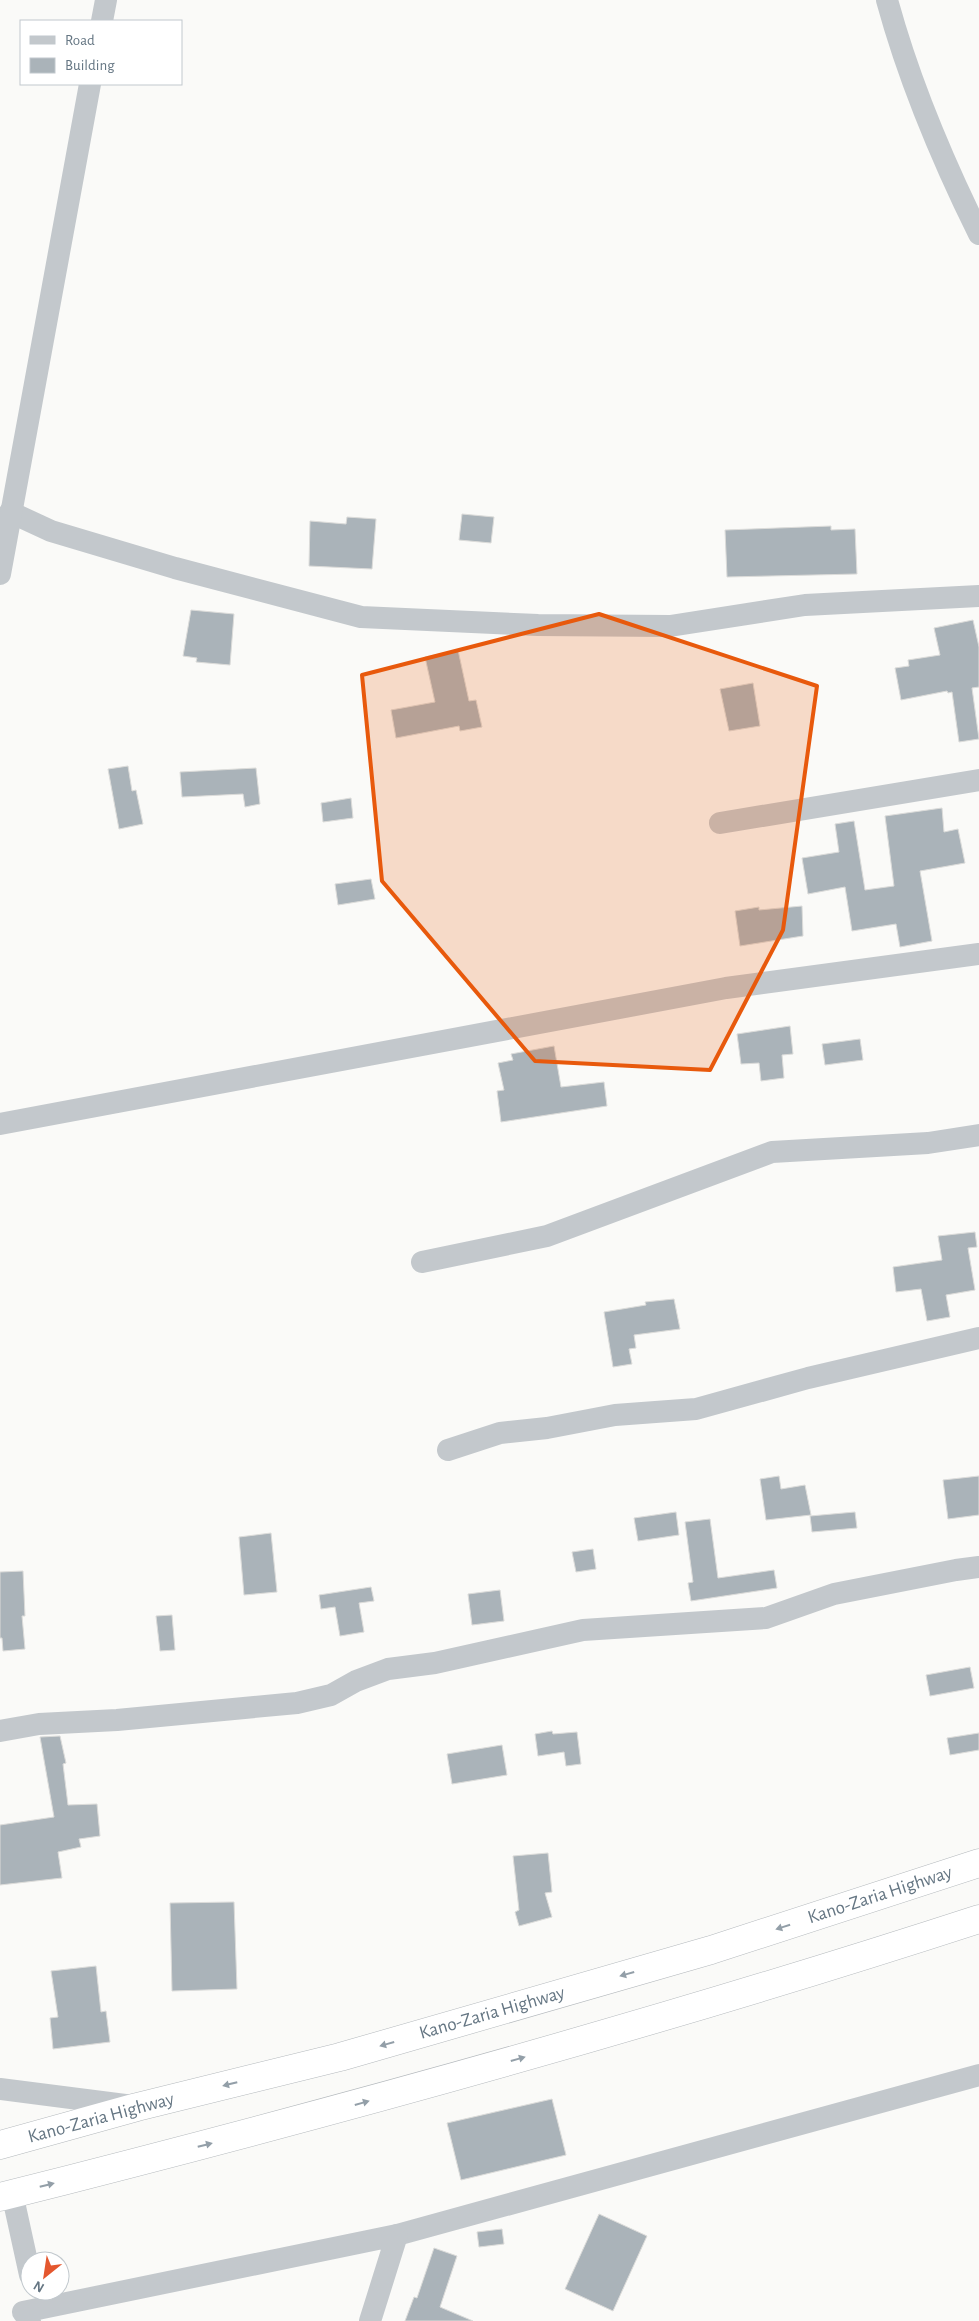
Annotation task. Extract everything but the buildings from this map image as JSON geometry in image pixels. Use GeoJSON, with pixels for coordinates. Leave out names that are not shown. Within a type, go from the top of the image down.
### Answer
{"type":"FeatureCollection","features":[{"type":"Feature","properties":{"kind":"highway","name":"Kano-Zaria Highway"},"geometry":{"type":"LineString","coordinates":[[0,2145],[136,2107],[340,2057],[711,1950],[979,1863]]}},
{"type":"Feature","properties":{"kind":"highway"},"geometry":{"type":"LineString","coordinates":[[6,2195],[266,2130],[601,2035],[979,1919]]}},
{"type":"Feature","properties":{"kind":"street"},"geometry":{"type":"LineString","coordinates":[[102,20],[106,0]]}},
{"type":"Feature","properties":{"kind":"street"},"geometry":{"type":"LineString","coordinates":[[886,0],[898,39],[952,178],[979,234]]}},
{"type":"Feature","properties":{"kind":"street"},"geometry":{"type":"LineString","coordinates":[[0,565],[90,85]]}},
{"type":"Feature","properties":{"kind":"street"},"geometry":{"type":"LineString","coordinates":[[10,512],[60,534],[175,568],[361,617],[538,624],[670,626],[805,605],[979,596]]}},
{"type":"Feature","properties":{"kind":"street"},"geometry":{"type":"LineString","coordinates":[[720,822],[979,780]]}},
{"type":"Feature","properties":{"kind":"street"},"geometry":{"type":"LineString","coordinates":[[0,1124],[726,988],[979,954]]}},
{"type":"Feature","properties":{"kind":"street"},"geometry":{"type":"LineString","coordinates":[[422,1262],[547,1236],[772,1152],[928,1143],[979,1135]]}},
{"type":"Feature","properties":{"kind":"street"},"geometry":{"type":"LineString","coordinates":[[448,1450],[500,1433],[547,1428],[615,1415],[696,1409],[808,1378],[979,1338]]}},
{"type":"Feature","properties":{"kind":"street"},"geometry":{"type":"LineString","coordinates":[[0,1731],[39,1724],[116,1720],[297,1703],[331,1695],[356,1681],[388,1669],[435,1663],[583,1630],[766,1618],[834,1594],[956,1570],[979,1568]]}},
{"type":"Feature","properties":{"kind":"street"},"geometry":{"type":"LineString","coordinates":[[24,2318],[397,2235],[979,2075]]}},
{"type":"Feature","properties":{"kind":"street"},"geometry":{"type":"LineString","coordinates":[[0,2089],[136,2107]]}},
{"type":"Feature","properties":{"kind":"street"},"geometry":{"type":"LineString","coordinates":[[6,2195],[23,2251]]}},
{"type":"Feature","properties":{"kind":"street"},"geometry":{"type":"LineString","coordinates":[[370,2321],[397,2235]]}},
{"type":"Feature","properties":{"kind":"street"},"geometry":{"type":"LineString","coordinates":[[24,2318],[32,2301]]}},
{"type":"Feature","properties":{"kind":"highlighted area"},"geometry":{"type":"Polygon","coordinates":[[[599,614],[817,686],[783,930],[710,1070],[535,1061],[382,881],[362,675],[599,614]]]}}]}
